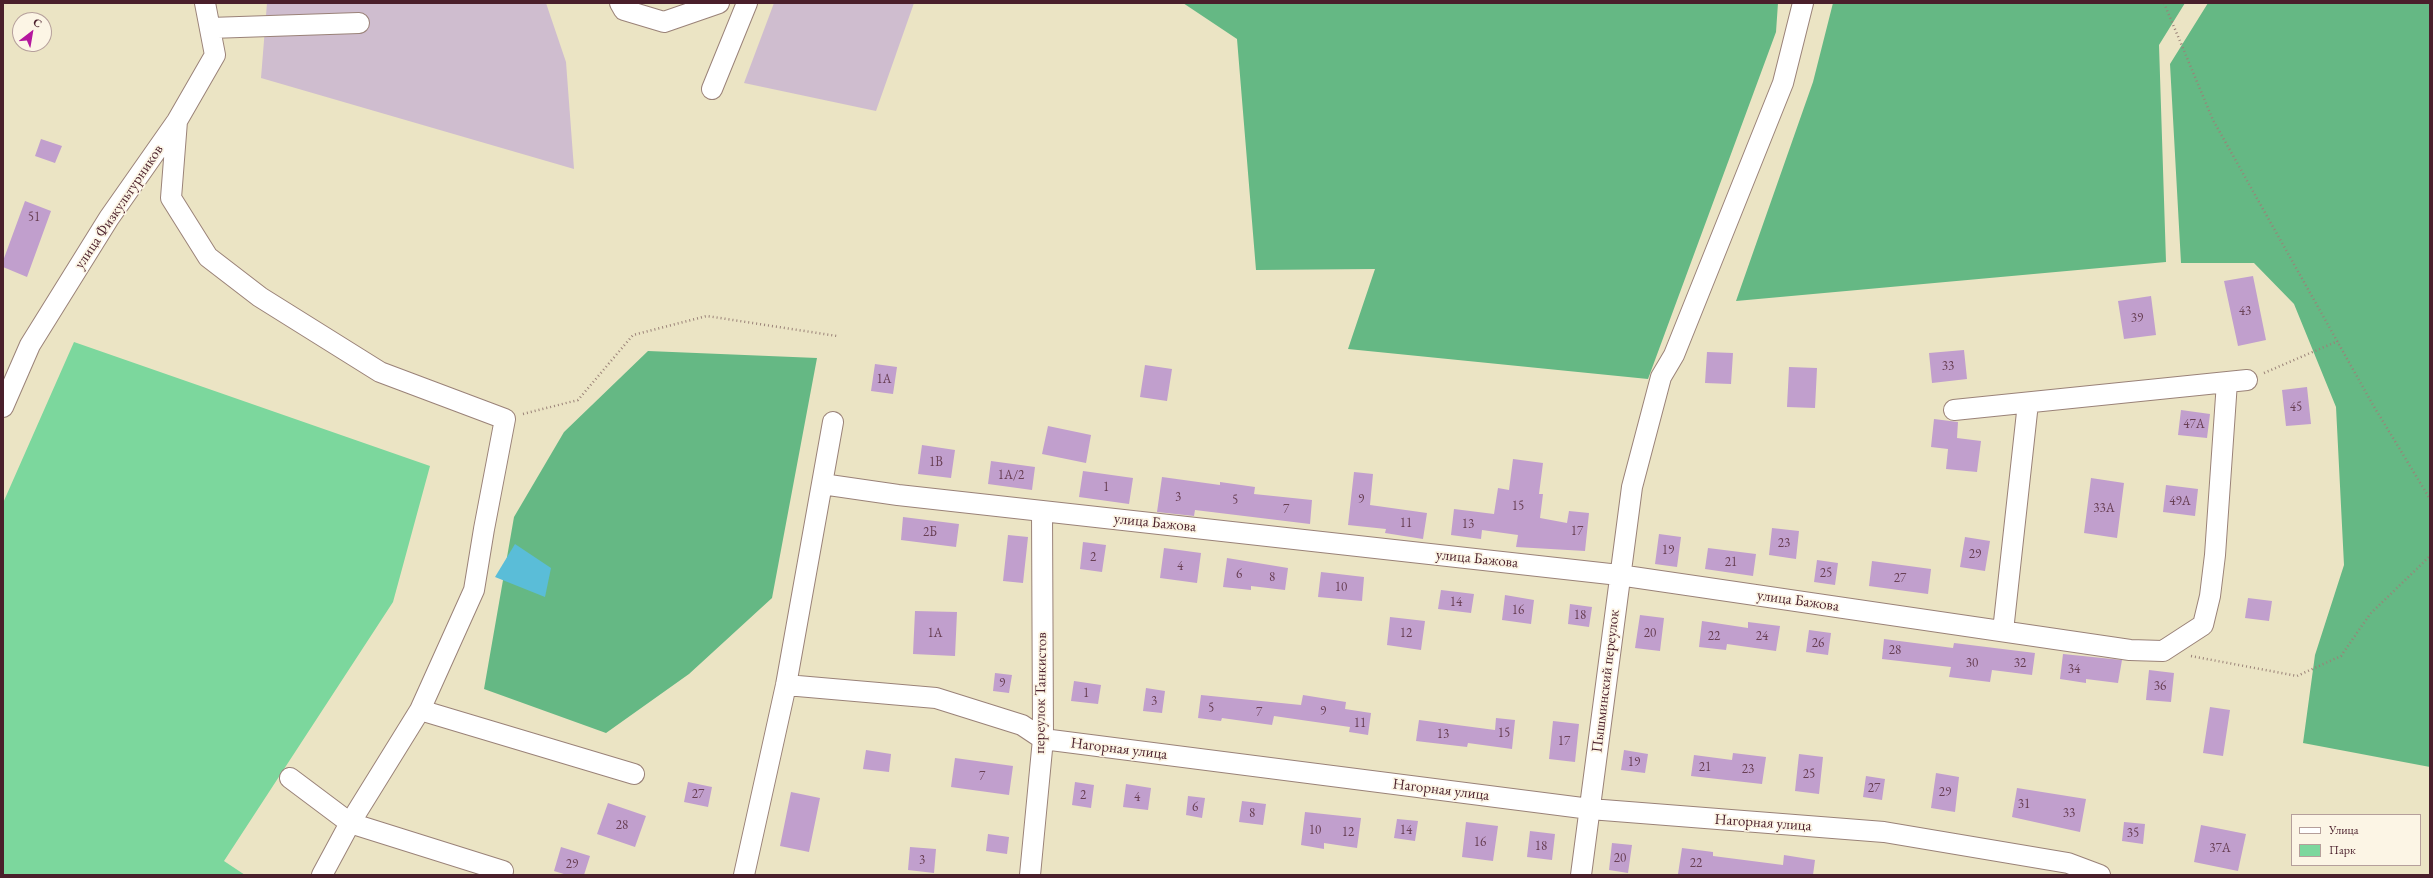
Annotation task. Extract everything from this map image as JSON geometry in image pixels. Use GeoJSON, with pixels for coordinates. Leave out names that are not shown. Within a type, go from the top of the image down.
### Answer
{"type":"FeatureCollection","features":[{"type":"Feature","properties":{"kind":"street","name":"улица Физкультурников"},"geometry":{"type":"LineString","coordinates":[[3,407],[30,345],[109,218],[177,121],[215,55],[205,3]]}},
{"type":"Feature","properties":{"kind":"street"},"geometry":{"type":"LineString","coordinates":[[620,3],[624,10],[664,22],[719,3]]}},
{"type":"Feature","properties":{"kind":"street"},"geometry":{"type":"LineString","coordinates":[[712,88],[747,3]]}},
{"type":"Feature","properties":{"kind":"street","name":"Пышминский переулок"},"geometry":{"type":"LineString","coordinates":[[1581,875],[1619,575],[1632,487],[1661,377],[1674,355],[1783,83],[1803,3]]}},
{"type":"Feature","properties":{"kind":"street"},"geometry":{"type":"LineString","coordinates":[[210,28],[359,23]]}},
{"type":"Feature","properties":{"kind":"street"},"geometry":{"type":"LineString","coordinates":[[177,121],[170,198],[208,257],[260,297],[380,372],[505,419],[474,590],[420,710],[350,823],[322,875]]}},
{"type":"Feature","properties":{"kind":"street"},"geometry":{"type":"LineString","coordinates":[[1954,410],[2247,380]]}},
{"type":"Feature","properties":{"kind":"street"},"geometry":{"type":"LineString","coordinates":[[2163,650],[2203,625],[2210,596],[2215,555],[2227,382]]}},
{"type":"Feature","properties":{"kind":"street"},"geometry":{"type":"LineString","coordinates":[[2003,631],[2028,403]]}},
{"type":"Feature","properties":{"kind":"street"},"geometry":{"type":"LineString","coordinates":[[744,875],[786,685],[833,422]]}},
{"type":"Feature","properties":{"kind":"street","name":"улица Бажова"},"geometry":{"type":"LineString","coordinates":[[822,484],[1042,511],[1619,575],[2130,650],[2163,650]]}},
{"type":"Feature","properties":{"kind":"street","name":"переулок Танкистов"},"geometry":{"type":"LineString","coordinates":[[1030,875],[1042,739],[1042,511]]}},
{"type":"Feature","properties":{"kind":"street","name":"Нагорная улица"},"geometry":{"type":"LineString","coordinates":[[786,685],[936,698],[1022,725],[1042,739],[1590,809],[1884,832],[2068,864],[2100,875]]}},
{"type":"Feature","properties":{"kind":"street"},"geometry":{"type":"LineString","coordinates":[[420,710],[634,774]]}},
{"type":"Feature","properties":{"kind":"street"},"geometry":{"type":"LineString","coordinates":[[290,778],[350,823],[502,871]]}},
{"type":"Feature","properties":{"kind":"path"},"geometry":{"type":"LineString","coordinates":[[2164,3],[2213,120],[2373,404],[2430,499]]}},
{"type":"Feature","properties":{"kind":"path"},"geometry":{"type":"LineString","coordinates":[[505,419],[578,400],[633,335],[707,316],[837,336]]}},
{"type":"Feature","properties":{"kind":"path"},"geometry":{"type":"LineString","coordinates":[[2247,380],[2338,341]]}},
{"type":"Feature","properties":{"kind":"path"},"geometry":{"type":"LineString","coordinates":[[2163,650],[2297,676],[2341,656],[2370,614],[2430,556]]}},
{"type":"Feature","properties":{"kind":"shaded area"},"geometry":{"type":"Polygon","coordinates":[[[267,3],[546,3],[566,62],[574,169],[261,78],[267,3]]]}},
{"type":"Feature","properties":{"kind":"shaded area"},"geometry":{"type":"Polygon","coordinates":[[[774,3],[914,3],[876,111],[744,83],[774,3]]]}},
{"type":"Feature","properties":{"kind":"green space"},"geometry":{"type":"Polygon","coordinates":[[[1183,3],[1778,3],[1776,32],[1648,379],[1348,349],[1375,269],[1256,270],[1237,39],[1183,3]]]}},
{"type":"Feature","properties":{"kind":"green space"},"geometry":{"type":"Polygon","coordinates":[[[1833,3],[2185,3],[2159,45],[2166,262],[1736,301],[1813,82],[1833,3]]]}},
{"type":"Feature","properties":{"kind":"green space"},"geometry":{"type":"Polygon","coordinates":[[[2208,3],[2430,3],[2430,767],[2303,743],[2315,655],[2344,565],[2336,407],[2294,304],[2254,263],[2181,263],[2170,64],[2208,3]]]}},
{"type":"Feature","properties":{"kind":"green space"},"geometry":{"type":"Polygon","coordinates":[[[74,342],[430,466],[393,602],[224,861],[245,875],[3,875],[3,503],[74,342]]]}},
{"type":"Feature","properties":{"kind":"green space"},"geometry":{"type":"Polygon","coordinates":[[[648,351],[817,358],[772,598],[689,674],[606,733],[484,689],[514,517],[564,432],[648,351]]]}},
{"type":"Feature","properties":{"kind":"water"},"geometry":{"type":"Polygon","coordinates":[[[515,544],[551,568],[545,597],[495,577],[515,544]]]}},
{"type":"Feature","properties":{"kind":"building"},"geometry":{"type":"Polygon","coordinates":[[[41,139],[62,146],[55,163],[35,156],[41,139]]]}},
{"type":"Feature","properties":{"kind":"building"},"geometry":{"type":"Polygon","coordinates":[[[25,201],[51,211],[27,277],[3,267],[3,261],[25,201]]]}},
{"type":"Feature","properties":{"kind":"building"},"geometry":{"type":"Polygon","coordinates":[[[2253,276],[2266,340],[2238,346],[2224,281],[2253,276]]]}},
{"type":"Feature","properties":{"kind":"building"},"geometry":{"type":"Polygon","coordinates":[[[2151,296],[2156,335],[2124,339],[2118,301],[2151,296]]]}},
{"type":"Feature","properties":{"kind":"building"},"geometry":{"type":"Polygon","coordinates":[[[1964,350],[1967,379],[1932,383],[1929,353],[1964,350]]]}},
{"type":"Feature","properties":{"kind":"building"},"geometry":{"type":"Polygon","coordinates":[[[1707,352],[1733,353],[1731,384],[1705,383],[1707,352]]]}},
{"type":"Feature","properties":{"kind":"building"},"geometry":{"type":"Polygon","coordinates":[[[875,364],[897,367],[893,394],[871,391],[875,364]]]}},
{"type":"Feature","properties":{"kind":"building"},"geometry":{"type":"Polygon","coordinates":[[[1145,365],[1172,369],[1167,401],[1140,397],[1145,365]]]}},
{"type":"Feature","properties":{"kind":"building"},"geometry":{"type":"Polygon","coordinates":[[[1789,367],[1817,368],[1815,408],[1787,407],[1789,367]]]}},
{"type":"Feature","properties":{"kind":"building"},"geometry":{"type":"Polygon","coordinates":[[[2307,387],[2311,424],[2286,426],[2282,390],[2307,387]]]}},
{"type":"Feature","properties":{"kind":"building"},"geometry":{"type":"Polygon","coordinates":[[[2181,410],[2210,414],[2207,438],[2178,435],[2181,410]]]}},
{"type":"Feature","properties":{"kind":"building"},"geometry":{"type":"Polygon","coordinates":[[[1934,419],[1958,422],[1957,438],[1981,441],[1977,472],[1946,469],[1948,449],[1931,447],[1934,419]]]}},
{"type":"Feature","properties":{"kind":"building"},"geometry":{"type":"Polygon","coordinates":[[[1048,426],[1091,435],[1086,463],[1042,454],[1048,426]]]}},
{"type":"Feature","properties":{"kind":"building"},"geometry":{"type":"Polygon","coordinates":[[[922,445],[955,450],[951,478],[918,474],[922,445]]]}},
{"type":"Feature","properties":{"kind":"building"},"geometry":{"type":"Polygon","coordinates":[[[1513,459],[1543,463],[1539,494],[1543,494],[1540,518],[1567,523],[1569,511],[1589,513],[1585,551],[1516,547],[1518,535],[1482,530],[1481,539],[1451,535],[1454,509],[1494,514],[1498,488],[1509,490],[1513,459]]]}},
{"type":"Feature","properties":{"kind":"building"},"geometry":{"type":"Polygon","coordinates":[[[991,461],[1035,467],[1032,490],[988,484],[991,461]]]}},
{"type":"Feature","properties":{"kind":"building"},"geometry":{"type":"Polygon","coordinates":[[[1083,471],[1133,478],[1129,504],[1079,497],[1083,471]]]}},
{"type":"Feature","properties":{"kind":"building"},"geometry":{"type":"Polygon","coordinates":[[[1354,472],[1373,474],[1370,505],[1427,513],[1423,539],[1385,533],[1386,529],[1348,525],[1354,472]]]}},
{"type":"Feature","properties":{"kind":"building"},"geometry":{"type":"Polygon","coordinates":[[[1162,477],[1220,485],[1220,482],[1255,487],[1254,494],[1312,500],[1310,524],[1195,510],[1194,516],[1157,512],[1162,477]]]}},
{"type":"Feature","properties":{"kind":"building"},"geometry":{"type":"Polygon","coordinates":[[[2091,478],[2124,483],[2117,538],[2084,533],[2091,478]]]}},
{"type":"Feature","properties":{"kind":"building"},"geometry":{"type":"Polygon","coordinates":[[[2166,485],[2198,489],[2195,516],[2163,512],[2166,485]]]}},
{"type":"Feature","properties":{"kind":"building"},"geometry":{"type":"Polygon","coordinates":[[[903,517],[959,524],[956,547],[901,540],[903,517]]]}},
{"type":"Feature","properties":{"kind":"building"},"geometry":{"type":"Polygon","coordinates":[[[1772,528],[1799,531],[1796,559],[1769,555],[1772,528]]]}},
{"type":"Feature","properties":{"kind":"building"},"geometry":{"type":"Polygon","coordinates":[[[1659,534],[1681,537],[1677,567],[1655,564],[1659,534]]]}},
{"type":"Feature","properties":{"kind":"building"},"geometry":{"type":"Polygon","coordinates":[[[1008,535],[1028,537],[1023,583],[1003,581],[1008,535]]]}},
{"type":"Feature","properties":{"kind":"building"},"geometry":{"type":"Polygon","coordinates":[[[1965,537],[1990,541],[1985,571],[1960,567],[1965,537]]]}},
{"type":"Feature","properties":{"kind":"building"},"geometry":{"type":"Polygon","coordinates":[[[1083,542],[1106,545],[1102,572],[1080,569],[1083,542]]]}},
{"type":"Feature","properties":{"kind":"building"},"geometry":{"type":"Polygon","coordinates":[[[1164,548],[1201,553],[1197,583],[1160,578],[1164,548]]]}},
{"type":"Feature","properties":{"kind":"building"},"geometry":{"type":"Polygon","coordinates":[[[1708,548],[1756,554],[1753,576],[1705,569],[1708,548]]]}},
{"type":"Feature","properties":{"kind":"building"},"geometry":{"type":"Polygon","coordinates":[[[1227,558],[1288,568],[1285,590],[1251,586],[1251,590],[1223,587],[1227,558]]]}},
{"type":"Feature","properties":{"kind":"building"},"geometry":{"type":"Polygon","coordinates":[[[1817,560],[1838,563],[1835,585],[1814,582],[1817,560]]]}},
{"type":"Feature","properties":{"kind":"building"},"geometry":{"type":"Polygon","coordinates":[[[1872,561],[1931,569],[1928,594],[1869,586],[1872,561]]]}},
{"type":"Feature","properties":{"kind":"building"},"geometry":{"type":"Polygon","coordinates":[[[1321,572],[1364,577],[1362,601],[1318,597],[1321,572]]]}},
{"type":"Feature","properties":{"kind":"building"},"geometry":{"type":"Polygon","coordinates":[[[1441,590],[1474,594],[1471,613],[1438,609],[1441,590]]]}},
{"type":"Feature","properties":{"kind":"building"},"geometry":{"type":"Polygon","coordinates":[[[1505,595],[1534,600],[1531,624],[1502,620],[1505,595]]]}},
{"type":"Feature","properties":{"kind":"building"},"geometry":{"type":"Polygon","coordinates":[[[2248,598],[2272,601],[2269,621],[2245,618],[2248,598]]]}},
{"type":"Feature","properties":{"kind":"building"},"geometry":{"type":"Polygon","coordinates":[[[1570,604],[1592,607],[1589,627],[1568,624],[1570,604]]]}},
{"type":"Feature","properties":{"kind":"building"},"geometry":{"type":"Polygon","coordinates":[[[915,611],[957,612],[955,656],[913,654],[915,611]]]}},
{"type":"Feature","properties":{"kind":"building"},"geometry":{"type":"Polygon","coordinates":[[[1640,615],[1664,618],[1660,651],[1635,648],[1640,615]]]}},
{"type":"Feature","properties":{"kind":"building"},"geometry":{"type":"Polygon","coordinates":[[[1390,617],[1425,621],[1421,650],[1387,645],[1390,617]]]}},
{"type":"Feature","properties":{"kind":"building"},"geometry":{"type":"Polygon","coordinates":[[[1702,621],[1748,628],[1748,622],[1780,626],[1776,651],[1727,644],[1726,650],[1699,647],[1702,621]]]}},
{"type":"Feature","properties":{"kind":"building"},"geometry":{"type":"Polygon","coordinates":[[[1809,630],[1831,633],[1828,655],[1806,652],[1809,630]]]}},
{"type":"Feature","properties":{"kind":"building"},"geometry":{"type":"Polygon","coordinates":[[[1884,639],[1953,648],[1954,643],[2035,653],[2032,675],[1992,670],[1990,682],[1949,677],[1951,667],[1882,659],[1884,639]]]}},
{"type":"Feature","properties":{"kind":"building"},"geometry":{"type":"Polygon","coordinates":[[[2063,654],[2122,660],[2118,683],[2086,679],[2086,683],[2060,679],[2063,654]]]}},
{"type":"Feature","properties":{"kind":"building"},"geometry":{"type":"Polygon","coordinates":[[[2149,670],[2174,673],[2171,702],[2146,700],[2149,670]]]}},
{"type":"Feature","properties":{"kind":"building"},"geometry":{"type":"Polygon","coordinates":[[[995,673],[1012,675],[1009,693],[993,691],[995,673]]]}},
{"type":"Feature","properties":{"kind":"building"},"geometry":{"type":"Polygon","coordinates":[[[1074,681],[1101,685],[1098,704],[1071,701],[1074,681]]]}},
{"type":"Feature","properties":{"kind":"building"},"geometry":{"type":"Polygon","coordinates":[[[1146,688],[1165,691],[1162,713],[1143,711],[1146,688]]]}},
{"type":"Feature","properties":{"kind":"building"},"geometry":{"type":"Polygon","coordinates":[[[1201,695],[1301,705],[1303,695],[1346,702],[1345,709],[1371,713],[1368,735],[1349,732],[1350,727],[1274,716],[1272,725],[1222,718],[1221,721],[1198,718],[1201,695]]]}},
{"type":"Feature","properties":{"kind":"building"},"geometry":{"type":"Polygon","coordinates":[[[2210,707],[2230,710],[2223,756],[2203,753],[2210,707]]]}},
{"type":"Feature","properties":{"kind":"building"},"geometry":{"type":"Polygon","coordinates":[[[1496,718],[1515,720],[1512,749],[1468,743],[1467,747],[1416,741],[1419,720],[1495,730],[1496,718]]]}},
{"type":"Feature","properties":{"kind":"building"},"geometry":{"type":"Polygon","coordinates":[[[1553,721],[1579,724],[1575,762],[1549,759],[1553,721]]]}},
{"type":"Feature","properties":{"kind":"building"},"geometry":{"type":"Polygon","coordinates":[[[866,750],[891,754],[889,772],[863,769],[866,750]]]}},
{"type":"Feature","properties":{"kind":"building"},"geometry":{"type":"Polygon","coordinates":[[[1624,750],[1648,754],[1645,773],[1621,770],[1624,750]]]}},
{"type":"Feature","properties":{"kind":"building"},"geometry":{"type":"Polygon","coordinates":[[[1733,753],[1766,757],[1762,784],[1691,776],[1694,755],[1732,760],[1733,753]]]}},
{"type":"Feature","properties":{"kind":"building"},"geometry":{"type":"Polygon","coordinates":[[[1799,754],[1823,757],[1819,794],[1795,791],[1799,754]]]}},
{"type":"Feature","properties":{"kind":"building"},"geometry":{"type":"Polygon","coordinates":[[[955,758],[1013,766],[1009,795],[951,787],[955,758]]]}},
{"type":"Feature","properties":{"kind":"building"},"geometry":{"type":"Polygon","coordinates":[[[1936,773],[1959,777],[1955,812],[1931,808],[1936,773]]]}},
{"type":"Feature","properties":{"kind":"building"},"geometry":{"type":"Polygon","coordinates":[[[1866,776],[1885,779],[1882,800],[1863,797],[1866,776]]]}},
{"type":"Feature","properties":{"kind":"building"},"geometry":{"type":"Polygon","coordinates":[[[688,782],[712,787],[708,807],[684,802],[688,782]]]}},
{"type":"Feature","properties":{"kind":"building"},"geometry":{"type":"Polygon","coordinates":[[[1075,782],[1094,785],[1091,808],[1072,805],[1075,782]]]}},
{"type":"Feature","properties":{"kind":"building"},"geometry":{"type":"Polygon","coordinates":[[[1126,784],[1151,788],[1148,810],[1123,807],[1126,784]]]}},
{"type":"Feature","properties":{"kind":"building"},"geometry":{"type":"Polygon","coordinates":[[[2017,788],[2086,799],[2080,832],[2012,817],[2017,788]]]}},
{"type":"Feature","properties":{"kind":"building"},"geometry":{"type":"Polygon","coordinates":[[[791,792],[820,798],[809,852],[780,846],[791,792]]]}},
{"type":"Feature","properties":{"kind":"building"},"geometry":{"type":"Polygon","coordinates":[[[1188,796],[1205,798],[1202,818],[1186,815],[1188,796]]]}},
{"type":"Feature","properties":{"kind":"building"},"geometry":{"type":"Polygon","coordinates":[[[1242,801],[1266,804],[1263,825],[1239,822],[1242,801]]]}},
{"type":"Feature","properties":{"kind":"building"},"geometry":{"type":"Polygon","coordinates":[[[608,803],[646,816],[635,847],[597,834],[608,803]]]}},
{"type":"Feature","properties":{"kind":"building"},"geometry":{"type":"Polygon","coordinates":[[[1305,812],[1361,818],[1357,848],[1324,843],[1324,849],[1301,845],[1305,812]]]}},
{"type":"Feature","properties":{"kind":"building"},"geometry":{"type":"Polygon","coordinates":[[[1397,819],[1418,821],[1415,841],[1394,838],[1397,819]]]}},
{"type":"Feature","properties":{"kind":"building"},"geometry":{"type":"Polygon","coordinates":[[[1466,822],[1498,826],[1493,861],[1462,857],[1466,822]]]}},
{"type":"Feature","properties":{"kind":"building"},"geometry":{"type":"Polygon","coordinates":[[[2124,822],[2145,824],[2143,844],[2122,841],[2124,822]]]}},
{"type":"Feature","properties":{"kind":"building"},"geometry":{"type":"Polygon","coordinates":[[[2201,825],[2246,834],[2238,871],[2194,862],[2201,825]]]}},
{"type":"Feature","properties":{"kind":"building"},"geometry":{"type":"Polygon","coordinates":[[[1530,831],[1555,834],[1552,860],[1527,857],[1530,831]]]}},
{"type":"Feature","properties":{"kind":"building"},"geometry":{"type":"Polygon","coordinates":[[[988,834],[1009,837],[1007,854],[986,851],[988,834]]]}},
{"type":"Feature","properties":{"kind":"building"},"geometry":{"type":"Polygon","coordinates":[[[1612,843],[1632,845],[1628,873],[1609,870],[1612,843]]]}},
{"type":"Feature","properties":{"kind":"building"},"geometry":{"type":"Polygon","coordinates":[[[561,847],[590,856],[584,875],[567,875],[554,871],[561,847]]]}},
{"type":"Feature","properties":{"kind":"building"},"geometry":{"type":"Polygon","coordinates":[[[910,847],[936,849],[934,873],[908,870],[910,847]]]}},
{"type":"Feature","properties":{"kind":"building"},"geometry":{"type":"Polygon","coordinates":[[[1682,848],[1713,852],[1713,856],[1783,865],[1784,855],[1815,860],[1813,875],[1678,874],[1682,848]]]}}]}
